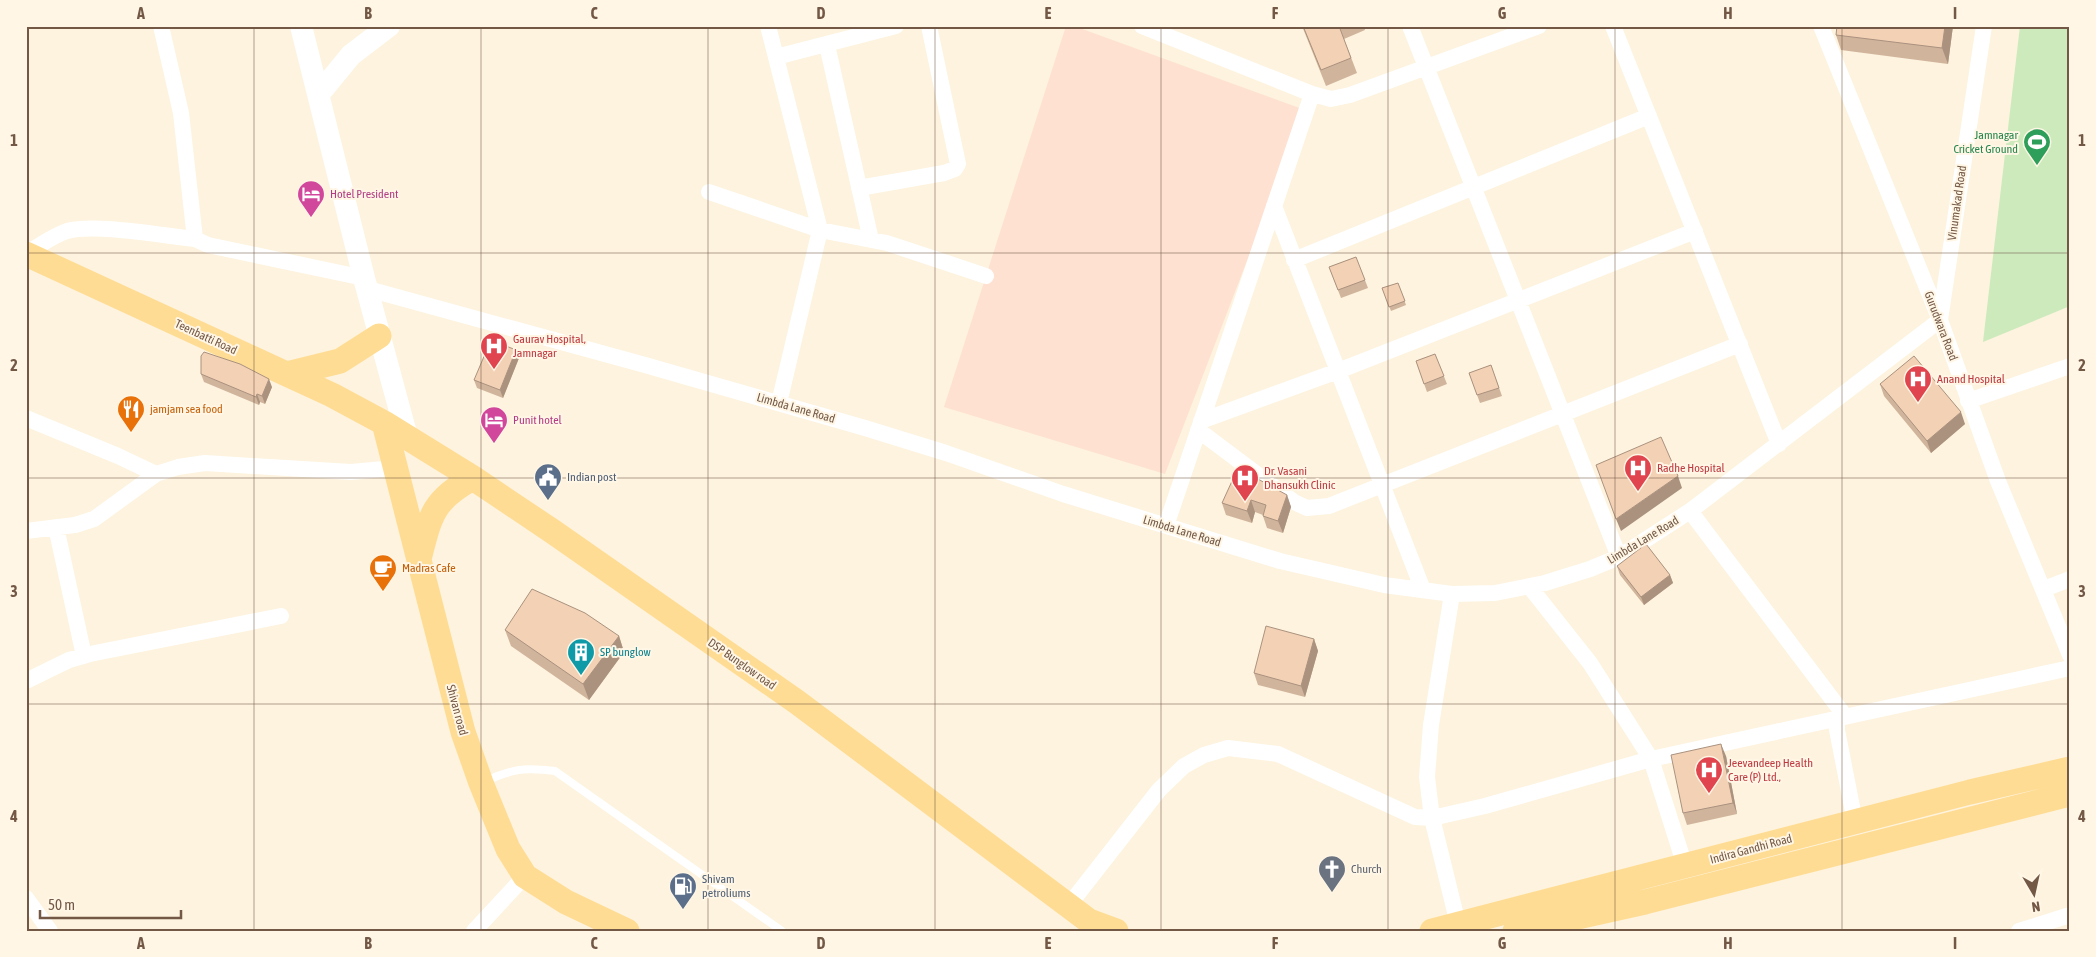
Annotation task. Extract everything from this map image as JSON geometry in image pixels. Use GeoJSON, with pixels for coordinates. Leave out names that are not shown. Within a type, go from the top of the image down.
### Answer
{"type":"FeatureCollection","features":[{"type":"Feature","properties":{"kind":"main road"},"geometry":{"type":"LineString","coordinates":[[301,26],[320,94],[379,336],[407,437]]}},
{"type":"Feature","properties":{"kind":"main road"},"geometry":{"type":"LineString","coordinates":[[320,94],[351,55],[389,26]]}},
{"type":"Feature","properties":{"kind":"main road","name":"Teenbatti Road"},"geometry":{"type":"LineString","coordinates":[[26,254],[287,374],[384,423]]}},
{"type":"Feature","properties":{"kind":"main road"},"geometry":{"type":"LineString","coordinates":[[287,374],[340,361],[379,336]]}},
{"type":"Feature","properties":{"kind":"main road","name":"DSP Bunglow road"},"geometry":{"type":"LineString","coordinates":[[384,423],[473,478],[552,531],[797,702],[1069,905],[1103,928]]}},
{"type":"Feature","properties":{"kind":"main road","name":"Shivan road"},"geometry":{"type":"LineString","coordinates":[[384,423],[463,732],[481,783],[508,849],[525,876],[566,902],[626,931]]}},
{"type":"Feature","properties":{"kind":"main road"},"geometry":{"type":"LineString","coordinates":[[418,561],[429,522],[440,501],[454,488],[473,478]]}},
{"type":"Feature","properties":{"kind":"main road","name":"Indira Gandhi Road"},"geometry":{"type":"LineString","coordinates":[[1432,931],[1970,792],[2070,769]]}},
{"type":"Feature","properties":{"kind":"main road","name":"Indira Gandhi Road"},"geometry":{"type":"LineString","coordinates":[[1516,931],[1571,924],[1645,902],[2070,794]]}},
{"type":"Feature","properties":{"kind":"street"},"geometry":{"type":"LineString","coordinates":[[161,26],[180,113],[196,239]]}},
{"type":"Feature","properties":{"kind":"street"},"geometry":{"type":"LineString","coordinates":[[768,26],[820,230],[779,403]]}},
{"type":"Feature","properties":{"kind":"street"},"geometry":{"type":"LineString","coordinates":[[776,57],[896,26]]}},
{"type":"Feature","properties":{"kind":"street"},"geometry":{"type":"LineString","coordinates":[[860,188],[944,174],[954,169],[958,164],[929,26]]}},
{"type":"Feature","properties":{"kind":"street"},"geometry":{"type":"LineString","coordinates":[[1142,26],[1312,94],[1331,99],[1350,95],[1539,26]]}},
{"type":"Feature","properties":{"kind":"street"},"geometry":{"type":"LineString","coordinates":[[1410,26],[1619,557]]}},
{"type":"Feature","properties":{"kind":"street"},"geometry":{"type":"LineString","coordinates":[[1613,26],[1779,444]]}},
{"type":"Feature","properties":{"kind":"street","name":"Gurudwara Road"},"geometry":{"type":"LineString","coordinates":[[1821,26],[1940,320],[1998,481],[2070,655]]}},
{"type":"Feature","properties":{"kind":"street","name":"Vinumakad Road"},"geometry":{"type":"LineString","coordinates":[[1940,320],[1984,26]]}},
{"type":"Feature","properties":{"kind":"street"},"geometry":{"type":"LineString","coordinates":[[827,44],[871,240]]}},
{"type":"Feature","properties":{"kind":"street"},"geometry":{"type":"LineString","coordinates":[[1166,526],[1312,94]]}},
{"type":"Feature","properties":{"kind":"street"},"geometry":{"type":"LineString","coordinates":[[1294,260],[1649,116]]}},
{"type":"Feature","properties":{"kind":"street"},"geometry":{"type":"LineString","coordinates":[[709,192],[820,230],[887,243],[986,276]]}},
{"type":"Feature","properties":{"kind":"street"},"geometry":{"type":"LineString","coordinates":[[1274,206],[1423,590]]}},
{"type":"Feature","properties":{"kind":"street","name":"Limbda Lane Road"},"geometry":{"type":"LineString","coordinates":[[26,254],[48,239],[68,230],[101,229],[196,239],[208,244],[366,284],[928,447],[1063,494],[1280,561],[1384,585],[1452,594],[1495,593],[1529,586],[1590,569],[1619,557],[1690,511],[1940,320]]}},
{"type":"Feature","properties":{"kind":"street"},"geometry":{"type":"LineString","coordinates":[[1200,426],[1695,231]]}},
{"type":"Feature","properties":{"kind":"street"},"geometry":{"type":"LineString","coordinates":[[1200,426],[1294,502],[1308,508],[1329,506],[1740,344]]}},
{"type":"Feature","properties":{"kind":"street"},"geometry":{"type":"LineString","coordinates":[[1968,401],[2070,366]]}},
{"type":"Feature","properties":{"kind":"street"},"geometry":{"type":"LineString","coordinates":[[26,418],[156,474]]}},
{"type":"Feature","properties":{"kind":"street"},"geometry":{"type":"LineString","coordinates":[[26,531],[74,525],[94,519],[156,474],[178,467],[205,463],[351,472],[395,468]]}},
{"type":"Feature","properties":{"kind":"street"},"geometry":{"type":"LineString","coordinates":[[1690,511],[1841,717]]}},
{"type":"Feature","properties":{"kind":"street"},"geometry":{"type":"LineString","coordinates":[[56,527],[84,656]]}},
{"type":"Feature","properties":{"kind":"street"},"geometry":{"type":"LineString","coordinates":[[2044,589],[2070,579]]}},
{"type":"Feature","properties":{"kind":"street"},"geometry":{"type":"LineString","coordinates":[[1529,586],[1590,663],[1651,759],[1684,866]]}},
{"type":"Feature","properties":{"kind":"street"},"geometry":{"type":"LineString","coordinates":[[1452,594],[1431,725],[1427,777],[1432,818],[1458,924]]}},
{"type":"Feature","properties":{"kind":"street"},"geometry":{"type":"LineString","coordinates":[[26,681],[69,660],[84,656],[281,616]]}},
{"type":"Feature","properties":{"kind":"street"},"geometry":{"type":"LineString","coordinates":[[1069,905],[1159,790],[1184,766],[1204,755],[1228,748],[1278,754],[1415,817],[1432,818],[1485,806],[1651,759],[2070,668]]}},
{"type":"Feature","properties":{"kind":"street"},"geometry":{"type":"LineString","coordinates":[[1841,717],[1837,730],[1855,822]]}},
{"type":"Feature","properties":{"kind":"street"},"geometry":{"type":"LineString","coordinates":[[474,931],[525,876]]}},
{"type":"Feature","properties":{"kind":"street"},"geometry":{"type":"LineString","coordinates":[[26,898],[50,931]]}},
{"type":"Feature","properties":{"kind":"street"},"geometry":{"type":"LineString","coordinates":[[2019,931],[2070,915]]}},
{"type":"Feature","properties":{"kind":"lane"},"geometry":{"type":"LineString","coordinates":[[481,783],[511,770],[533,769],[554,771],[782,931]]}},
{"type":"Feature","properties":{"kind":"shaded area"},"geometry":{"type":"Polygon","coordinates":[[[1066,26],[1074,26],[1305,110],[1165,474],[944,407],[1066,26]]]}},
{"type":"Feature","properties":{"kind":"green space","name":"Jamnagar Cricket Ground"},"geometry":{"type":"Polygon","coordinates":[[[2020,26],[2070,26],[2070,306],[1983,342],[2020,26]]]}},
{"type":"Feature","properties":{"kind":"building"},"geometry":{"type":"Polygon","coordinates":[[[1303,26],[1339,26],[1351,58],[1321,70],[1303,26]]]}},
{"type":"Feature","properties":{"kind":"building"},"geometry":{"type":"Polygon","coordinates":[[[1837,26],[1945,26],[1942,48],[1836,35],[1837,26]]]}},
{"type":"Feature","properties":{"kind":"building"},"geometry":{"type":"Polygon","coordinates":[[[1356,257],[1365,280],[1338,290],[1329,267],[1356,257]]]}},
{"type":"Feature","properties":{"kind":"building"},"geometry":{"type":"Polygon","coordinates":[[[1398,283],[1405,301],[1389,307],[1382,288],[1398,283]]]}},
{"type":"Feature","properties":{"kind":"building"},"geometry":{"type":"Polygon","coordinates":[[[491,340],[516,350],[500,390],[474,380],[491,340]]]}},
{"type":"Feature","properties":{"kind":"building"},"geometry":{"type":"Polygon","coordinates":[[[204,352],[240,364],[269,379],[262,396],[257,394],[256,397],[201,374],[201,356],[204,352]]]}},
{"type":"Feature","properties":{"kind":"building"},"geometry":{"type":"Polygon","coordinates":[[[1435,354],[1444,376],[1424,384],[1416,361],[1435,354]]]}},
{"type":"Feature","properties":{"kind":"building"},"geometry":{"type":"Polygon","coordinates":[[[1914,356],[1961,412],[1927,441],[1880,384],[1914,356]]]}},
{"type":"Feature","properties":{"kind":"building"},"geometry":{"type":"Polygon","coordinates":[[[1491,365],[1499,388],[1477,395],[1469,373],[1491,365]]]}},
{"type":"Feature","properties":{"kind":"building"},"geometry":{"type":"Polygon","coordinates":[[[1661,437],[1678,476],[1616,519],[1596,465],[1661,437]]]}},
{"type":"Feature","properties":{"kind":"building"},"geometry":{"type":"Polygon","coordinates":[[[1238,468],[1287,495],[1278,521],[1263,516],[1266,505],[1251,500],[1247,511],[1222,503],[1238,468]]]}},
{"type":"Feature","properties":{"kind":"building"},"geometry":{"type":"Polygon","coordinates":[[[1646,544],[1670,575],[1641,597],[1617,566],[1646,544]]]}},
{"type":"Feature","properties":{"kind":"building","name":"SP bunglow"},"geometry":{"type":"Polygon","coordinates":[[[532,589],[585,613],[619,636],[583,684],[505,630],[532,589]]]}},
{"type":"Feature","properties":{"kind":"building"},"geometry":{"type":"Polygon","coordinates":[[[1266,626],[1314,639],[1301,686],[1254,673],[1266,626]]]}},
{"type":"Feature","properties":{"kind":"building"},"geometry":{"type":"Polygon","coordinates":[[[1721,744],[1733,803],[1683,813],[1671,755],[1721,744]]]}},
{"type":"Feature","properties":{"kind":"place","name":"Jamnagar Cricket Ground"},"geometry":{"type":"Point","coordinates":[2037,166]}},
{"type":"Feature","properties":{"kind":"place","name":"Hotel President"},"geometry":{"type":"Point","coordinates":[311,218]}},
{"type":"Feature","properties":{"kind":"place","name":"Gaurav Hospital, Jamnagar"},"geometry":{"type":"Point","coordinates":[494,370]}},
{"type":"Feature","properties":{"kind":"place","name":"Anand Hospital"},"geometry":{"type":"Point","coordinates":[1918,403]}},
{"type":"Feature","properties":{"kind":"place","name":"jamjam sea food"},"geometry":{"type":"Point","coordinates":[131,433]}},
{"type":"Feature","properties":{"kind":"place","name":"Punit hotel"},"geometry":{"type":"Point","coordinates":[494,444]}},
{"type":"Feature","properties":{"kind":"place","name":"Radhe Hospital"},"geometry":{"type":"Point","coordinates":[1638,492]}},
{"type":"Feature","properties":{"kind":"place","name":"Indian post"},"geometry":{"type":"Point","coordinates":[548,501]}},
{"type":"Feature","properties":{"kind":"place","name":"Dr. Vasani Dhansukh Clinic"},"geometry":{"type":"Point","coordinates":[1245,502]}},
{"type":"Feature","properties":{"kind":"place","name":"Madras Cafe"},"geometry":{"type":"Point","coordinates":[383,592]}},
{"type":"Feature","properties":{"kind":"place","name":"SP bunglow"},"geometry":{"type":"Point","coordinates":[581,676]}},
{"type":"Feature","properties":{"kind":"place","name":"Jeevandeep Health Care (P) Ltd.,"},"geometry":{"type":"Point","coordinates":[1709,794]}},
{"type":"Feature","properties":{"kind":"place","name":"Church"},"geometry":{"type":"Point","coordinates":[1332,893]}},
{"type":"Feature","properties":{"kind":"place","name":"Shivam petroliums"},"geometry":{"type":"Point","coordinates":[683,910]}}]}
